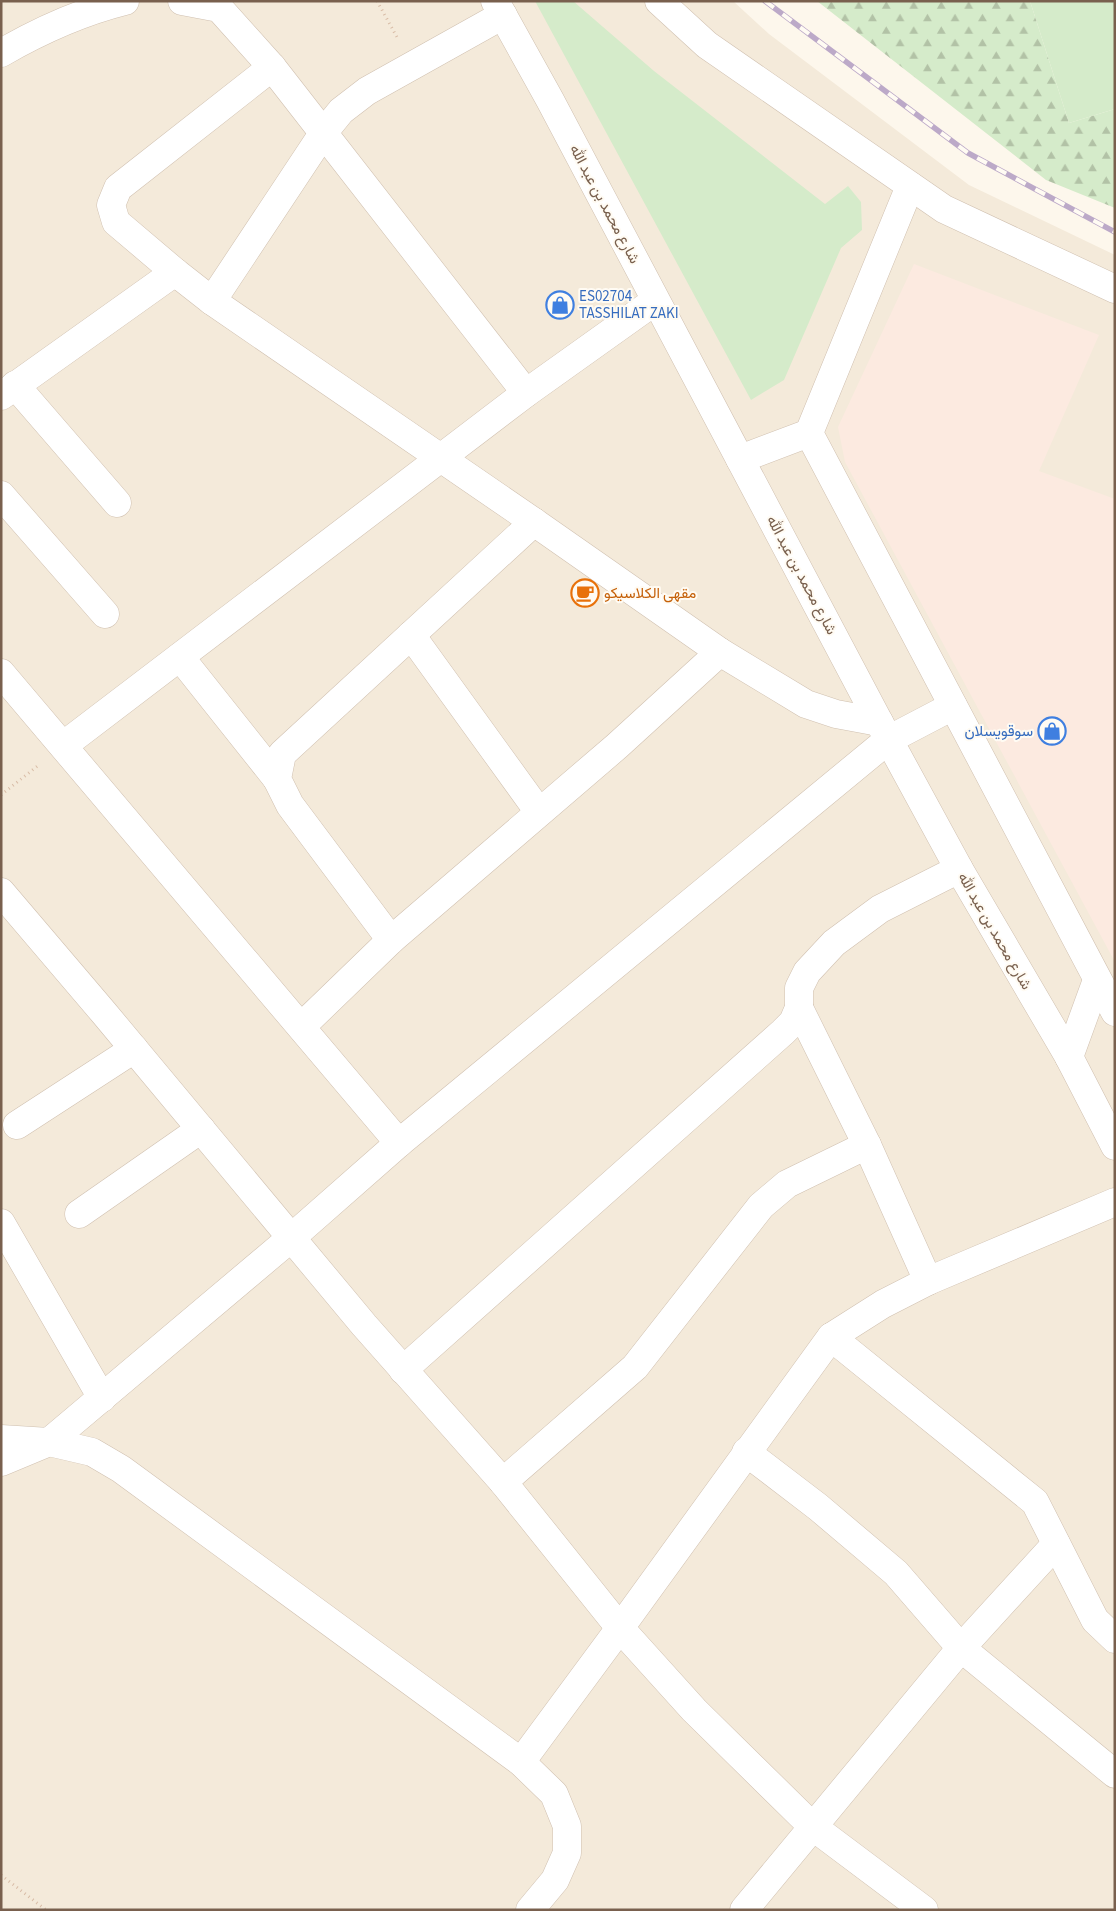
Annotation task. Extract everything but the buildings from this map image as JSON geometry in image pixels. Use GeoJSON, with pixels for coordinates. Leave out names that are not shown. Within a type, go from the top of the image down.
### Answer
{"type":"FeatureCollection","features":[{"type":"Feature","properties":{"kind":"street"},"geometry":{"type":"LineString","coordinates":[[1,54],[32,36],[93,9],[126,1]]}},
{"type":"Feature","properties":{"kind":"street"},"geometry":{"type":"LineString","coordinates":[[182,1],[219,8],[272,67],[526,393]]}},
{"type":"Feature","properties":{"kind":"street"},"geometry":{"type":"LineString","coordinates":[[659,1],[707,45],[944,209],[1115,289]]}},
{"type":"Feature","properties":{"kind":"street"},"geometry":{"type":"LineString","coordinates":[[212,301],[324,132],[341,111],[366,91],[413,66],[499,8]]}},
{"type":"Feature","properties":{"kind":"street","name":"شارع محمد بن عبد الله"},"geometry":{"type":"LineString","coordinates":[[499,8],[550,100],[883,731],[959,869],[1111,1129]]}},
{"type":"Feature","properties":{"kind":"street"},"geometry":{"type":"LineString","coordinates":[[272,67],[118,188],[111,205],[116,222],[212,301],[720,652],[806,704],[883,731]]}},
{"type":"Feature","properties":{"kind":"street"},"geometry":{"type":"LineString","coordinates":[[740,459],[809,433],[910,186]]}},
{"type":"Feature","properties":{"kind":"street"},"geometry":{"type":"LineString","coordinates":[[117,502],[8,390],[175,272]]}},
{"type":"Feature","properties":{"kind":"street"},"geometry":{"type":"LineString","coordinates":[[64,745],[526,393],[656,301]]}},
{"type":"Feature","properties":{"kind":"street"},"geometry":{"type":"LineString","coordinates":[[809,433],[1115,1012]]}},
{"type":"Feature","properties":{"kind":"street"},"geometry":{"type":"LineString","coordinates":[[1,495],[105,614]]}},
{"type":"Feature","properties":{"kind":"street"},"geometry":{"type":"LineString","coordinates":[[277,779],[282,754],[534,522]]}},
{"type":"Feature","properties":{"kind":"street"},"geometry":{"type":"LineString","coordinates":[[411,635],[539,812]]}},
{"type":"Feature","properties":{"kind":"street"},"geometry":{"type":"LineString","coordinates":[[302,1026],[391,940],[617,746],[720,652]]}},
{"type":"Feature","properties":{"kind":"street"},"geometry":{"type":"LineString","coordinates":[[180,657],[277,779],[290,805],[391,940]]}},
{"type":"Feature","properties":{"kind":"street"},"geometry":{"type":"LineString","coordinates":[[1,673],[302,1026],[399,1143]]}},
{"type":"Feature","properties":{"kind":"street"},"geometry":{"type":"LineString","coordinates":[[1,1462],[50,1442],[883,731],[953,706]]}},
{"type":"Feature","properties":{"kind":"street"},"geometry":{"type":"LineString","coordinates":[[403,1370],[784,1032],[793,1022],[798,1008],[799,988],[807,972],[834,944],[880,909],[959,869]]}},
{"type":"Feature","properties":{"kind":"street"},"geometry":{"type":"LineString","coordinates":[[1,892],[403,1370],[503,1482],[620,1628],[694,1710],[812,1826],[924,1910]]}},
{"type":"Feature","properties":{"kind":"street"},"geometry":{"type":"LineString","coordinates":[[1068,1057],[1097,980]]}},
{"type":"Feature","properties":{"kind":"street"},"geometry":{"type":"LineString","coordinates":[[798,1008],[867,1145],[928,1281]]}},
{"type":"Feature","properties":{"kind":"street"},"geometry":{"type":"LineString","coordinates":[[17,1125],[134,1049]]}},
{"type":"Feature","properties":{"kind":"street"},"geometry":{"type":"LineString","coordinates":[[79,1214],[201,1129]]}},
{"type":"Feature","properties":{"kind":"street"},"geometry":{"type":"LineString","coordinates":[[503,1482],[635,1367],[761,1206],[787,1184],[867,1145]]}},
{"type":"Feature","properties":{"kind":"street"},"geometry":{"type":"LineString","coordinates":[[521,1762],[831,1337],[883,1304],[928,1281],[1115,1202]]}},
{"type":"Feature","properties":{"kind":"street"},"geometry":{"type":"LineString","coordinates":[[1,1223],[102,1398]]}},
{"type":"Feature","properties":{"kind":"street"},"geometry":{"type":"LineString","coordinates":[[831,1337],[1035,1502],[1095,1620],[1115,1639]]}},
{"type":"Feature","properties":{"kind":"street"},"geometry":{"type":"LineString","coordinates":[[1,1439],[50,1442],[92,1452],[122,1469],[521,1762],[554,1794],[568,1826],[567,1853],[555,1880],[530,1910]]}},
{"type":"Feature","properties":{"kind":"street"},"geometry":{"type":"LineString","coordinates":[[746,1452],[818,1507],[896,1573],[961,1648],[1115,1774]]}},
{"type":"Feature","properties":{"kind":"street"},"geometry":{"type":"LineString","coordinates":[[744,1910],[961,1648],[1056,1544]]}},
{"type":"Feature","properties":{"kind":"path"},"geometry":{"type":"LineString","coordinates":[[377,1],[413,66]]}},
{"type":"Feature","properties":{"kind":"path"},"geometry":{"type":"LineString","coordinates":[[1,794],[64,745]]}},
{"type":"Feature","properties":{"kind":"path"},"geometry":{"type":"LineString","coordinates":[[1,1875],[46,1910]]}},
{"type":"Feature","properties":{"kind":"shaded area"},"geometry":{"type":"Polygon","coordinates":[[[1,1],[733,1],[769,34],[969,185],[1115,255],[1115,1910],[1,1910],[1,1]]]}},
{"type":"Feature","properties":{"kind":"shaded area","name":"سوقويسلان"},"geometry":{"type":"Polygon","coordinates":[[[914,264],[1099,335],[1039,471],[1115,499],[1115,962],[845,462],[838,427],[914,264]]]}},
{"type":"Feature","properties":{"kind":"green space"},"geometry":{"type":"Polygon","coordinates":[[[535,1],[573,1],[654,71],[825,204],[848,186],[861,202],[862,230],[841,248],[784,380],[751,400],[535,1]]]}},
{"type":"Feature","properties":{"kind":"green space"},"geometry":{"type":"Polygon","coordinates":[[[817,1],[1030,1],[1069,123],[1115,109],[1115,208],[1046,180],[817,1]]]}},
{"type":"Feature","properties":{"kind":"green space"},"geometry":{"type":"Polygon","coordinates":[[[1030,1],[1115,1],[1115,109],[1069,123],[1030,1]]]}},
{"type":"Feature","properties":{"kind":"railway"},"geometry":{"type":"LineString","coordinates":[[765,1],[968,153],[1115,232]]}},
{"type":"Feature","properties":{"kind":"place","name":"ES02704 TASSHILAT ZAKI"},"geometry":{"type":"Point","coordinates":[560,305]}},
{"type":"Feature","properties":{"kind":"place","name":"مقهى الكلاسيكو"},"geometry":{"type":"Point","coordinates":[585,593]}},
{"type":"Feature","properties":{"kind":"place","name":"سوقويسلان"},"geometry":{"type":"Point","coordinates":[1052,731]}}]}
